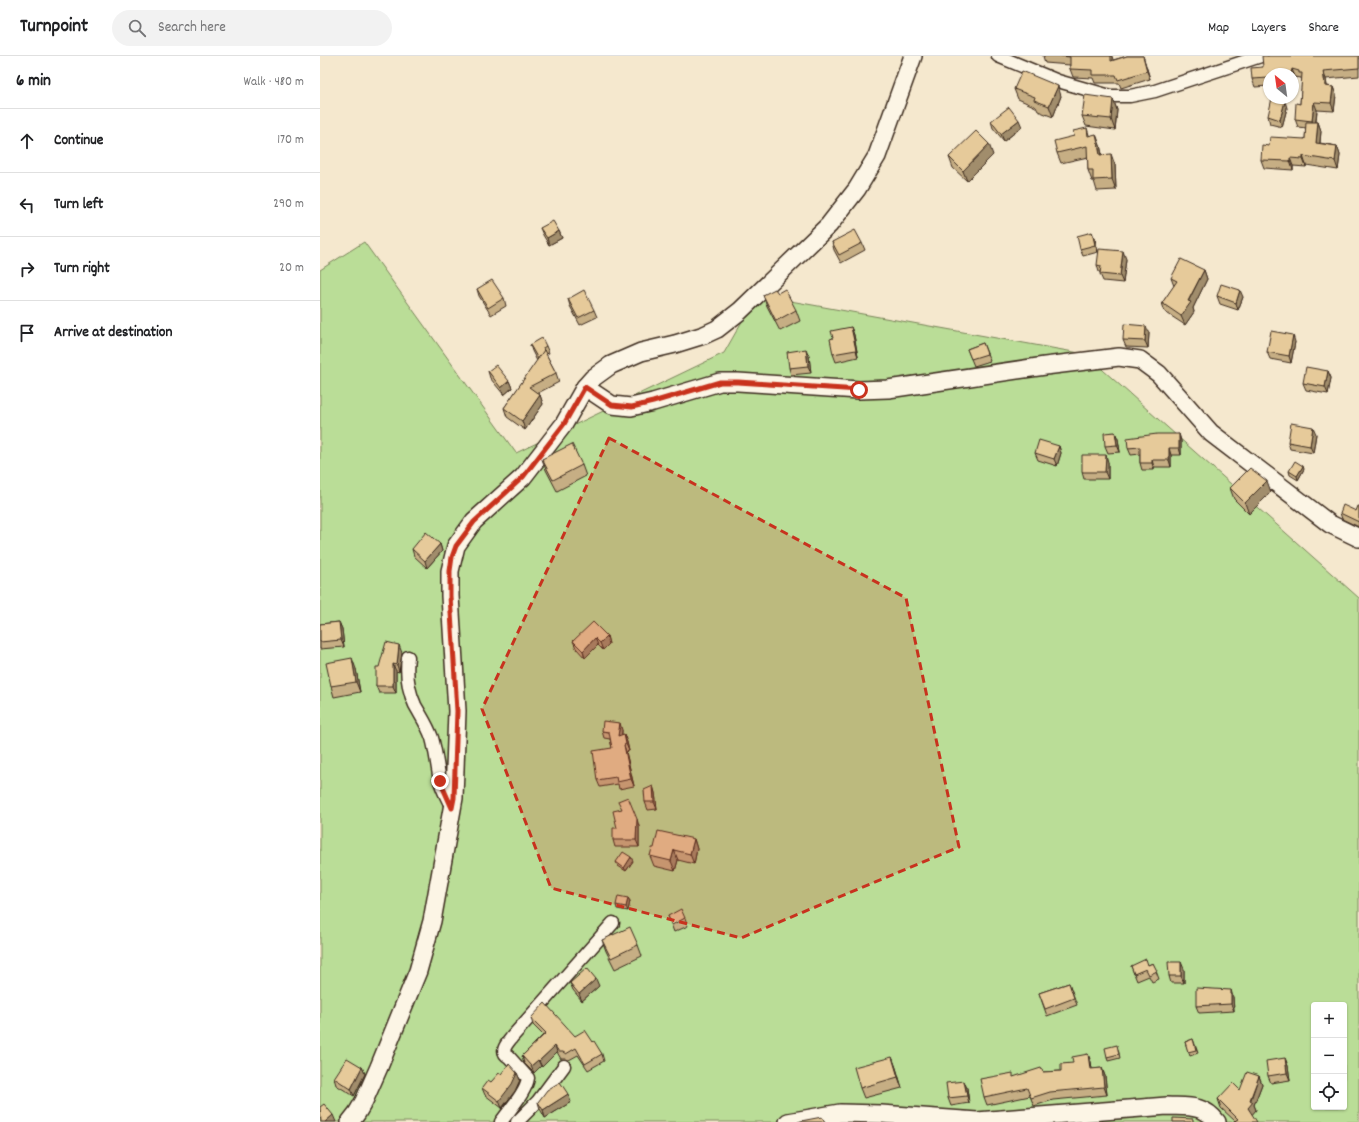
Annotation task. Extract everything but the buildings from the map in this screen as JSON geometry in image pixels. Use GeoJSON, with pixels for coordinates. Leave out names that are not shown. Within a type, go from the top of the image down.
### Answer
{"type":"FeatureCollection","features":[{"type":"Feature","properties":{"kind":"main road"},"geometry":{"type":"LineString","coordinates":[[350,1122],[364,1101],[418,971],[432,921],[454,798],[457,711],[450,596],[450,571],[452,557],[456,546],[474,522],[523,477],[564,424],[585,387],[603,370],[641,352],[675,344],[704,335],[717,329],[740,312],[829,225],[857,189],[876,156],[913,56]]}},
{"type":"Feature","properties":{"kind":"main road"},"geometry":{"type":"LineString","coordinates":[[585,387],[612,405],[632,407],[720,382],[859,390],[888,389],[1045,366],[1119,357],[1140,360],[1159,374],[1211,433],[1330,524],[1359,538]]}},
{"type":"Feature","properties":{"kind":"main road"},"geometry":{"type":"LineString","coordinates":[[788,1122],[840,1113],[882,1114],[977,1121],[1166,1106],[1196,1108],[1207,1111],[1217,1122]]}},
{"type":"Feature","properties":{"kind":"street"},"geometry":{"type":"LineString","coordinates":[[998,56],[1058,81],[1110,96],[1130,96],[1155,91],[1261,56]]}},
{"type":"Feature","properties":{"kind":"street"},"geometry":{"type":"LineString","coordinates":[[408,657],[408,683],[411,694],[432,739],[440,781],[452,808]]}},
{"type":"Feature","properties":{"kind":"street"},"geometry":{"type":"LineString","coordinates":[[502,1122],[528,1084],[528,1078],[509,1057],[505,1055],[504,1048],[517,1031],[613,923]]}},
{"type":"Feature","properties":{"kind":"street"},"geometry":{"type":"LineString","coordinates":[[517,1122],[538,1101],[564,1066]]}},
{"type":"Feature","properties":{"kind":"highlighted area"},"geometry":{"type":"Polygon","coordinates":[[[609,438],[906,598],[959,847],[741,938],[551,888],[482,709],[609,438]]]}},
{"type":"Feature","properties":{"kind":"green space"},"geometry":{"type":"Polygon","coordinates":[[[364,242],[516,453],[724,353],[757,295],[1085,354],[1359,598],[1359,1122],[320,1122],[320,270],[364,242]]]}},
{"type":"Feature","properties":{"kind":"route"},"geometry":{"type":"LineString","coordinates":[[440,781],[452,808],[454,798],[457,711],[450,596],[450,571],[452,557],[456,546],[474,522],[523,477],[564,424],[585,387],[612,405],[632,407],[720,382],[859,390]]}}]}
